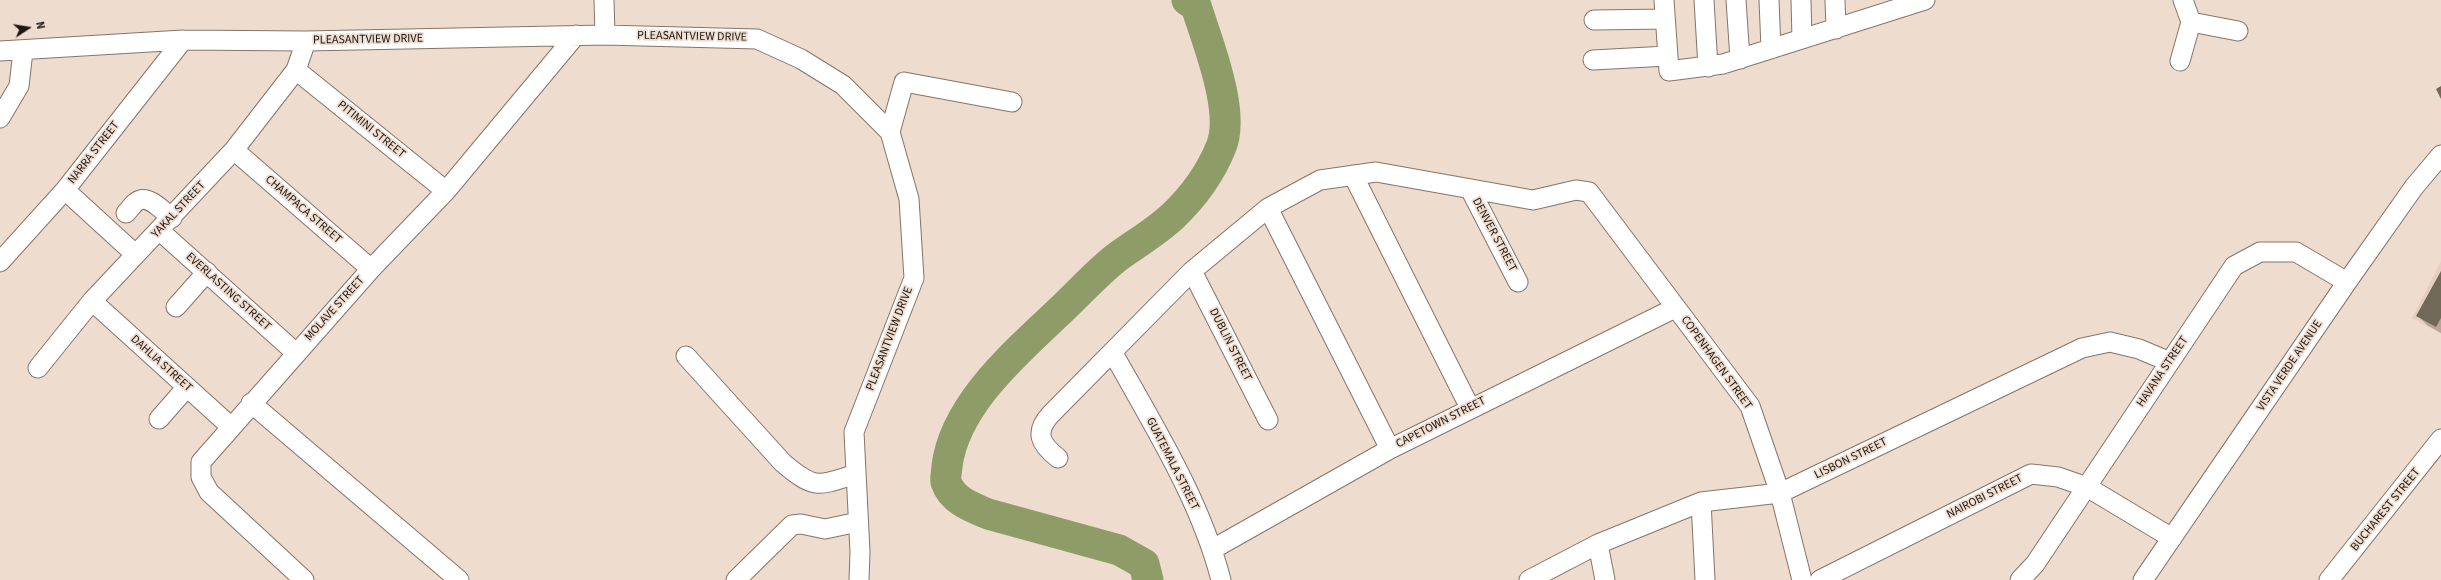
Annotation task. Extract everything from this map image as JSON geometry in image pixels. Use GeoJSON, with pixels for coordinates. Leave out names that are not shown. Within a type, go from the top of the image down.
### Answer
{"type":"FeatureCollection","features":[{"type":"Feature","properties":{"kind":"street"},"geometry":{"type":"LineString","coordinates":[[604,0],[605,35]]}},
{"type":"Feature","properties":{"kind":"street"},"geometry":{"type":"LineString","coordinates":[[1664,0],[1669,71],[1708,67],[1740,59],[1836,29],[1869,9],[1925,0]]}},
{"type":"Feature","properties":{"kind":"street"},"geometry":{"type":"LineString","coordinates":[[1704,0],[1708,67]]}},
{"type":"Feature","properties":{"kind":"street"},"geometry":{"type":"LineString","coordinates":[[1736,0],[1740,59]]}},
{"type":"Feature","properties":{"kind":"street"},"geometry":{"type":"LineString","coordinates":[[1769,0],[1772,49]]}},
{"type":"Feature","properties":{"kind":"street"},"geometry":{"type":"LineString","coordinates":[[1801,0],[1802,39]]}},
{"type":"Feature","properties":{"kind":"street"},"geometry":{"type":"LineString","coordinates":[[1835,0],[1836,29]]}},
{"type":"Feature","properties":{"kind":"street"},"geometry":{"type":"LineString","coordinates":[[2180,61],[2191,22],[2183,0]]}},
{"type":"Feature","properties":{"kind":"street"},"geometry":{"type":"LineString","coordinates":[[1594,20],[1665,19]]}},
{"type":"Feature","properties":{"kind":"street"},"geometry":{"type":"LineString","coordinates":[[2191,22],[2238,31]]}},
{"type":"Feature","properties":{"kind":"street","name":"PLEASANTVIEW DRIVE"},"geometry":{"type":"LineString","coordinates":[[0,51],[24,51],[182,40],[306,41],[576,35],[757,39],[801,59],[843,84],[890,132],[909,199],[914,278],[854,432],[859,580]]}},
{"type":"Feature","properties":{"kind":"street","name":"MOLAVE STREET"},"geometry":{"type":"LineString","coordinates":[[304,580],[218,500],[205,485],[201,477],[201,462],[230,426],[371,269],[446,191],[576,35]]}},
{"type":"Feature","properties":{"kind":"street","name":"NARRA STREET"},"geometry":{"type":"LineString","coordinates":[[0,262],[65,190],[182,40]]}},
{"type":"Feature","properties":{"kind":"street","name":"YAKAL STREET"},"geometry":{"type":"LineString","coordinates":[[38,368],[92,301],[135,254],[166,225],[234,150],[296,70],[306,41]]}},
{"type":"Feature","properties":{"kind":"street"},"geometry":{"type":"LineString","coordinates":[[0,118],[19,86],[23,74],[24,51]]}},
{"type":"Feature","properties":{"kind":"street"},"geometry":{"type":"LineString","coordinates":[[1593,60],[1667,56]]}},
{"type":"Feature","properties":{"kind":"street","name":"PITIMINI STREET"},"geometry":{"type":"LineString","coordinates":[[296,70],[446,191]]}},
{"type":"Feature","properties":{"kind":"street"},"geometry":{"type":"LineString","coordinates":[[890,132],[904,82],[1012,102]]}},
{"type":"Feature","properties":{"kind":"street","name":"CHAMPACA STREET"},"geometry":{"type":"LineString","coordinates":[[234,150],[371,269]]}},
{"type":"Feature","properties":{"kind":"street","name":"VISTA VERDE AVENUE"},"geometry":{"type":"LineString","coordinates":[[2144,580],[2347,282],[2414,187],[2441,155]]}},
{"type":"Feature","properties":{"kind":"street"},"geometry":{"type":"LineString","coordinates":[[1058,458],[1043,442],[1041,434],[1042,424],[1192,271],[1268,208],[1320,180],[1376,172],[1470,189]]}},
{"type":"Feature","properties":{"kind":"street"},"geometry":{"type":"LineString","coordinates":[[1353,175],[1470,408]]}},
{"type":"Feature","properties":{"kind":"street","name":"COPENHAGEN STREET"},"geometry":{"type":"LineString","coordinates":[[1470,189],[1533,200],[1576,190],[1589,192],[1750,406],[1780,493],[1802,580]]}},
{"type":"Feature","properties":{"kind":"street","name":"DENVER STREET"},"geometry":{"type":"LineString","coordinates":[[1470,189],[1518,282]]}},
{"type":"Feature","properties":{"kind":"street"},"geometry":{"type":"LineString","coordinates":[[65,190],[135,254]]}},
{"type":"Feature","properties":{"kind":"street","name":"EVERLASTING STREET"},"geometry":{"type":"LineString","coordinates":[[126,213],[139,200],[143,199],[161,209],[166,225],[207,272],[296,353]]}},
{"type":"Feature","properties":{"kind":"street"},"geometry":{"type":"LineString","coordinates":[[1268,208],[1390,449]]}},
{"type":"Feature","properties":{"kind":"street","name":"HAVANA STREET"},"geometry":{"type":"LineString","coordinates":[[2020,580],[2036,564],[2234,266],[2260,252],[2296,252],[2347,282]]}},
{"type":"Feature","properties":{"kind":"street","name":"DUBLIN STREET"},"geometry":{"type":"LineString","coordinates":[[1192,271],[1268,420]]}},
{"type":"Feature","properties":{"kind":"street"},"geometry":{"type":"LineString","coordinates":[[176,307],[207,272]]}},
{"type":"Feature","properties":{"kind":"street","name":"DAHLIA STREET"},"geometry":{"type":"LineString","coordinates":[[92,301],[230,426]]}},
{"type":"Feature","properties":{"kind":"street","name":"CAPETOWN STREET"},"geometry":{"type":"LineString","coordinates":[[1213,549],[1390,449],[1470,408],[1675,308]]}},
{"type":"Feature","properties":{"kind":"street","name":"LISBON STREET"},"geometry":{"type":"LineString","coordinates":[[1529,580],[1598,544],[1701,502],[1780,493],[2082,348],[2110,342],[2139,348],[2170,362]]}},
{"type":"Feature","properties":{"kind":"street","name":"GUATEMALA STREET"},"geometry":{"type":"LineString","coordinates":[[1113,353],[1180,476],[1213,549],[1221,580]]}},
{"type":"Feature","properties":{"kind":"street"},"geometry":{"type":"LineString","coordinates":[[686,356],[783,463],[798,475],[812,484],[830,482],[856,474]]}},
{"type":"Feature","properties":{"kind":"street"},"geometry":{"type":"LineString","coordinates":[[159,419],[187,387]]}},
{"type":"Feature","properties":{"kind":"street"},"geometry":{"type":"LineString","coordinates":[[250,404],[459,580]]}},
{"type":"Feature","properties":{"kind":"street","name":"BUCHAREST STREET"},"geometry":{"type":"LineString","coordinates":[[2329,580],[2441,439]]}},
{"type":"Feature","properties":{"kind":"street","name":"NAIROBI STREET"},"geometry":{"type":"LineString","coordinates":[[1820,580],[2031,474],[2058,477],[2087,487],[2172,538]]}},
{"type":"Feature","properties":{"kind":"street"},"geometry":{"type":"LineString","coordinates":[[1701,502],[1705,580]]}},
{"type":"Feature","properties":{"kind":"street"},"geometry":{"type":"LineString","coordinates":[[736,580],[792,525],[801,524],[825,529],[858,522]]}},
{"type":"Feature","properties":{"kind":"street"},"geometry":{"type":"LineString","coordinates":[[1598,544],[1605,580]]}},
{"type":"Feature","properties":{"kind":"shaded area"},"geometry":{"type":"Polygon","coordinates":[[[2441,261],[2441,334],[2412,318],[2441,261]]]}},
{"type":"Feature","properties":{"kind":"building"},"geometry":{"type":"Polygon","coordinates":[[[2441,86],[2441,99],[2436,89],[2441,86]]]}},
{"type":"Feature","properties":{"kind":"building"},"geometry":{"type":"Polygon","coordinates":[[[2441,271],[2441,318],[2436,327],[2416,316],[2441,271]]]}},
{"type":"Feature","properties":{"kind":"waterway"},"geometry":{"type":"LineString","coordinates":[[1148,580],[1144,564],[1119,550],[988,514],[969,506],[953,494],[946,482],[946,476],[952,443],[962,421],[991,379],[1102,270],[1116,258],[1153,233],[1173,216],[1188,201],[1201,184],[1217,157],[1225,132],[1223,96],[1213,57],[1196,6],[1187,0]]}}]}
